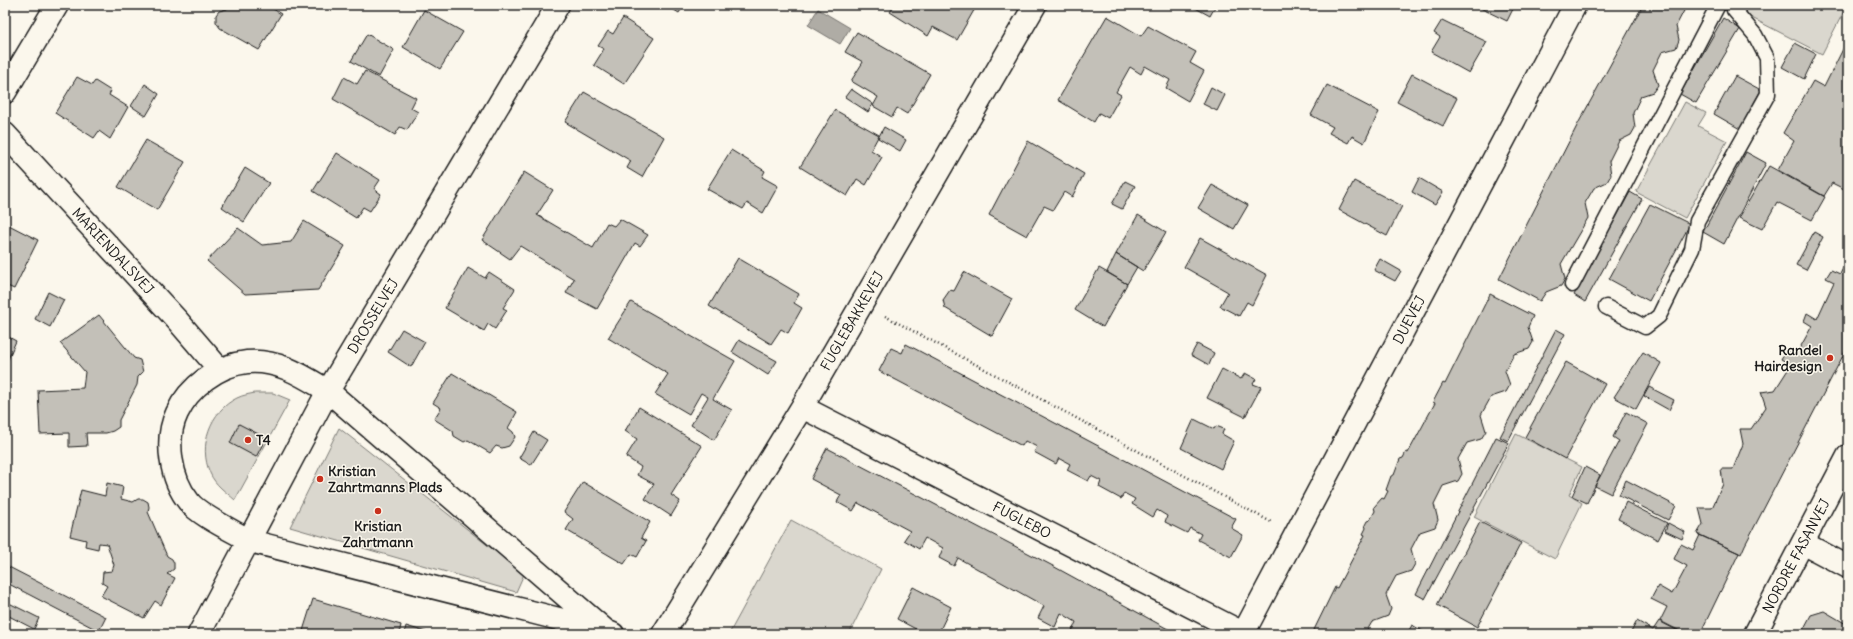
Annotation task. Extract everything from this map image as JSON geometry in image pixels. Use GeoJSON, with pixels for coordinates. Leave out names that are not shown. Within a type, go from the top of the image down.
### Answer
{"type":"FeatureCollection","features":[{"type":"Feature","properties":{"kind":"street"},"geometry":{"type":"LineString","coordinates":[[5,92],[57,5]]}},
{"type":"Feature","properties":{"kind":"street","name":"DROSSELVEJ"},"geometry":{"type":"LineString","coordinates":[[199,634],[250,541],[328,391],[558,5]]}},
{"type":"Feature","properties":{"kind":"street","name":"FUGLEBAKKEVEJ"},"geometry":{"type":"LineString","coordinates":[[663,634],[802,407],[1035,5]]}},
{"type":"Feature","properties":{"kind":"street","name":"DUEVEJ"},"geometry":{"type":"LineString","coordinates":[[1243,633],[1575,5]]}},
{"type":"Feature","properties":{"kind":"street","name":"MARIENDALSVEJ"},"geometry":{"type":"LineString","coordinates":[[5,134],[177,320],[220,370]]}},
{"type":"Feature","properties":{"kind":"street"},"geometry":{"type":"LineString","coordinates":[[247,362],[275,364],[301,374],[328,391],[610,632],[250,541],[214,521],[189,503],[174,476],[170,445],[176,414],[194,388],[220,370],[247,362]]}},
{"type":"Feature","properties":{"kind":"street","name":"FUGLEBO"},"geometry":{"type":"LineString","coordinates":[[802,407],[1243,633]]}},
{"type":"Feature","properties":{"kind":"street","name":"NORDRE FASANVEJ"},"geometry":{"type":"LineString","coordinates":[[1755,634],[1848,456]]}},
{"type":"Feature","properties":{"kind":"street"},"geometry":{"type":"LineString","coordinates":[[1803,543],[1848,567]]}},
{"type":"Feature","properties":{"kind":"lane"},"geometry":{"type":"LineString","coordinates":[[1572,286],[1718,5]]}},
{"type":"Feature","properties":{"kind":"lane"},"geometry":{"type":"LineString","coordinates":[[1606,307],[1645,327],[1659,316],[1692,250],[1697,221],[1768,94],[1767,58],[1755,35],[1734,10],[1733,5]]}},
{"type":"Feature","properties":{"kind":"path"},"geometry":{"type":"LineString","coordinates":[[862,303],[1295,535]]}},
{"type":"Feature","properties":{"kind":"shaded area"},"geometry":{"type":"Polygon","coordinates":[[[1744,5],[1847,5],[1822,54],[1748,16],[1744,5]]]}},
{"type":"Feature","properties":{"kind":"shaded area"},"geometry":{"type":"Polygon","coordinates":[[[818,9],[850,28],[840,44],[808,25],[818,9]]]}},
{"type":"Feature","properties":{"kind":"shaded area"},"geometry":{"type":"Polygon","coordinates":[[[1685,102],[1706,113],[1698,126],[1727,141],[1685,218],[1636,192],[1685,102]]]}},
{"type":"Feature","properties":{"kind":"shaded area"},"geometry":{"type":"Polygon","coordinates":[[[255,393],[273,393],[290,400],[235,500],[218,485],[210,473],[205,452],[206,441],[213,420],[220,411],[237,398],[255,393]]]}},
{"type":"Feature","properties":{"kind":"shaded area"},"geometry":{"type":"Polygon","coordinates":[[[339,428],[524,574],[516,592],[290,527],[339,428]]]}},
{"type":"Feature","properties":{"kind":"shaded area"},"geometry":{"type":"Polygon","coordinates":[[[1516,434],[1582,467],[1569,495],[1582,503],[1555,559],[1474,517],[1516,434]]]}},
{"type":"Feature","properties":{"kind":"shaded area"},"geometry":{"type":"Polygon","coordinates":[[[791,520],[881,569],[849,634],[729,634],[791,520]]]}},
{"type":"Feature","properties":{"kind":"building"},"geometry":{"type":"Polygon","coordinates":[[[230,5],[267,5],[281,14],[259,50],[220,28],[216,22],[216,15],[219,11],[227,9],[230,5]]]}},
{"type":"Feature","properties":{"kind":"building"},"geometry":{"type":"Polygon","coordinates":[[[666,5],[684,5],[679,13],[666,5]]]}},
{"type":"Feature","properties":{"kind":"building"},"geometry":{"type":"Polygon","coordinates":[[[895,5],[977,5],[957,40],[933,27],[928,36],[890,12],[895,5]]]}},
{"type":"Feature","properties":{"kind":"building"},"geometry":{"type":"Polygon","coordinates":[[[1190,5],[1216,5],[1210,16],[1190,5]]]}},
{"type":"Feature","properties":{"kind":"building"},"geometry":{"type":"Polygon","coordinates":[[[1474,5],[1515,5],[1507,21],[1474,5]]]}},
{"type":"Feature","properties":{"kind":"building"},"geometry":{"type":"Polygon","coordinates":[[[1643,5],[1687,5],[1676,26],[1679,40],[1676,48],[1662,52],[1653,70],[1658,85],[1653,92],[1641,96],[1633,113],[1635,128],[1631,135],[1619,141],[1609,161],[1611,175],[1607,182],[1594,188],[1585,203],[1588,218],[1561,264],[1565,279],[1561,286],[1546,292],[1540,301],[1499,279],[1579,122],[1643,5]]]}},
{"type":"Feature","properties":{"kind":"building"},"geometry":{"type":"Polygon","coordinates":[[[424,10],[463,32],[440,69],[403,47],[424,10]]]}},
{"type":"Feature","properties":{"kind":"building"},"geometry":{"type":"Polygon","coordinates":[[[1107,16],[1141,36],[1148,26],[1196,52],[1190,63],[1204,71],[1188,101],[1166,88],[1170,80],[1145,66],[1141,74],[1130,67],[1116,92],[1121,95],[1108,118],[1099,113],[1094,122],[1058,100],[1107,16]]]}},
{"type":"Feature","properties":{"kind":"building"},"geometry":{"type":"Polygon","coordinates":[[[623,18],[654,38],[624,84],[594,65],[604,49],[598,46],[608,31],[613,34],[623,18]]]}},
{"type":"Feature","properties":{"kind":"building"},"geometry":{"type":"Polygon","coordinates":[[[1723,18],[1740,29],[1696,103],[1680,94],[1723,18]]]}},
{"type":"Feature","properties":{"kind":"building"},"geometry":{"type":"Polygon","coordinates":[[[1442,20],[1487,42],[1469,73],[1431,52],[1440,37],[1434,33],[1442,20]]]}},
{"type":"Feature","properties":{"kind":"building"},"geometry":{"type":"Polygon","coordinates":[[[857,32],[930,74],[907,114],[897,108],[892,117],[873,106],[878,97],[851,81],[863,62],[845,52],[857,32]]]}},
{"type":"Feature","properties":{"kind":"building"},"geometry":{"type":"Polygon","coordinates":[[[367,34],[394,50],[379,77],[351,61],[367,34]]]}},
{"type":"Feature","properties":{"kind":"building"},"geometry":{"type":"Polygon","coordinates":[[[1848,39],[1848,191],[1832,183],[1824,196],[1778,170],[1794,141],[1783,133],[1813,81],[1824,87],[1848,39]]]}},
{"type":"Feature","properties":{"kind":"building"},"geometry":{"type":"Polygon","coordinates":[[[1795,43],[1816,54],[1804,79],[1782,67],[1795,43]]]}},
{"type":"Feature","properties":{"kind":"building"},"geometry":{"type":"Polygon","coordinates":[[[365,71],[416,98],[411,108],[418,112],[407,130],[400,127],[395,135],[333,99],[344,77],[357,84],[365,71]]]}},
{"type":"Feature","properties":{"kind":"building"},"geometry":{"type":"Polygon","coordinates":[[[1412,74],[1457,98],[1443,126],[1397,102],[1412,74]]]}},
{"type":"Feature","properties":{"kind":"building"},"geometry":{"type":"Polygon","coordinates":[[[1735,76],[1761,90],[1740,129],[1714,114],[1735,76]]]}},
{"type":"Feature","properties":{"kind":"building"},"geometry":{"type":"Polygon","coordinates":[[[77,77],[92,85],[95,81],[111,91],[109,95],[128,107],[110,139],[99,131],[94,138],[55,113],[77,77]]]}},
{"type":"Feature","properties":{"kind":"building"},"geometry":{"type":"Polygon","coordinates":[[[145,84],[159,94],[146,116],[131,106],[145,84]]]}},
{"type":"Feature","properties":{"kind":"building"},"geometry":{"type":"Polygon","coordinates":[[[1327,85],[1379,112],[1364,143],[1352,136],[1348,143],[1329,133],[1333,127],[1311,115],[1327,85]]]}},
{"type":"Feature","properties":{"kind":"building"},"geometry":{"type":"Polygon","coordinates":[[[1211,87],[1225,95],[1217,111],[1203,104],[1211,87]]]}},
{"type":"Feature","properties":{"kind":"building"},"geometry":{"type":"Polygon","coordinates":[[[851,89],[873,104],[868,112],[845,97],[851,89]]]}},
{"type":"Feature","properties":{"kind":"building"},"geometry":{"type":"Polygon","coordinates":[[[584,92],[664,137],[642,177],[627,168],[631,161],[565,122],[584,92]]]}},
{"type":"Feature","properties":{"kind":"building"},"geometry":{"type":"Polygon","coordinates":[[[835,110],[879,135],[871,150],[882,157],[866,185],[857,179],[847,196],[800,167],[835,110]]]}},
{"type":"Feature","properties":{"kind":"building"},"geometry":{"type":"Polygon","coordinates":[[[884,127],[906,140],[900,151],[878,138],[884,127]]]}},
{"type":"Feature","properties":{"kind":"building"},"geometry":{"type":"Polygon","coordinates":[[[146,140],[185,162],[157,210],[118,187],[146,140]]]}},
{"type":"Feature","properties":{"kind":"building"},"geometry":{"type":"Polygon","coordinates":[[[1028,141],[1084,174],[1072,197],[1064,192],[1053,210],[1044,206],[1027,236],[989,215],[1028,141]]]}},
{"type":"Feature","properties":{"kind":"building"},"geometry":{"type":"Polygon","coordinates":[[[731,150],[765,171],[762,177],[778,186],[763,213],[747,203],[743,209],[707,189],[731,150]]]}},
{"type":"Feature","properties":{"kind":"building"},"geometry":{"type":"Polygon","coordinates":[[[1746,152],[1766,163],[1724,244],[1703,232],[1746,152]]]}},
{"type":"Feature","properties":{"kind":"building"},"geometry":{"type":"Polygon","coordinates":[[[337,153],[380,180],[374,189],[381,194],[370,211],[363,207],[356,218],[313,191],[337,153]]]}},
{"type":"Feature","properties":{"kind":"building"},"geometry":{"type":"Polygon","coordinates":[[[1769,166],[1825,197],[1812,220],[1777,202],[1762,229],[1739,218],[1769,166]]]}},
{"type":"Feature","properties":{"kind":"building"},"geometry":{"type":"Polygon","coordinates":[[[245,168],[269,183],[244,222],[222,207],[245,168]]]}},
{"type":"Feature","properties":{"kind":"building"},"geometry":{"type":"Polygon","coordinates":[[[524,172],[553,190],[537,215],[593,248],[607,223],[614,226],[620,219],[648,235],[640,246],[635,243],[597,309],[566,293],[574,279],[520,246],[510,259],[482,240],[524,172]]]}},
{"type":"Feature","properties":{"kind":"building"},"geometry":{"type":"Polygon","coordinates":[[[1419,178],[1443,192],[1435,205],[1412,192],[1419,178]]]}},
{"type":"Feature","properties":{"kind":"building"},"geometry":{"type":"Polygon","coordinates":[[[1125,181],[1135,186],[1122,209],[1112,204],[1125,181]]]}},
{"type":"Feature","properties":{"kind":"building"},"geometry":{"type":"Polygon","coordinates":[[[1354,181],[1402,206],[1387,236],[1339,210],[1354,181]]]}},
{"type":"Feature","properties":{"kind":"building"},"geometry":{"type":"Polygon","coordinates":[[[1212,185],[1248,205],[1234,229],[1198,208],[1212,185]]]}},
{"type":"Feature","properties":{"kind":"building"},"geometry":{"type":"Polygon","coordinates":[[[1630,192],[1642,199],[1585,302],[1574,295],[1630,192]]]}},
{"type":"Feature","properties":{"kind":"building"},"geometry":{"type":"Polygon","coordinates":[[[1650,204],[1690,224],[1649,301],[1609,279],[1650,204]]]}},
{"type":"Feature","properties":{"kind":"building"},"geometry":{"type":"Polygon","coordinates":[[[1138,215],[1166,232],[1143,271],[1116,254],[1138,215]]]}},
{"type":"Feature","properties":{"kind":"building"},"geometry":{"type":"Polygon","coordinates":[[[304,221],[345,246],[318,290],[245,294],[207,261],[238,228],[262,245],[291,242],[304,221]]]}},
{"type":"Feature","properties":{"kind":"building"},"geometry":{"type":"Polygon","coordinates":[[[5,223],[38,240],[14,289],[5,285],[5,223]]]}},
{"type":"Feature","properties":{"kind":"building"},"geometry":{"type":"Polygon","coordinates":[[[1814,232],[1823,237],[1806,270],[1796,265],[1814,232]]]}},
{"type":"Feature","properties":{"kind":"building"},"geometry":{"type":"Polygon","coordinates":[[[1200,238],[1267,275],[1252,305],[1247,302],[1239,316],[1220,306],[1228,292],[1184,267],[1200,238]]]}},
{"type":"Feature","properties":{"kind":"building"},"geometry":{"type":"Polygon","coordinates":[[[1116,254],[1137,267],[1127,284],[1107,272],[1116,254]]]}},
{"type":"Feature","properties":{"kind":"building"},"geometry":{"type":"Polygon","coordinates":[[[738,258],[799,294],[794,303],[802,308],[788,333],[781,329],[771,344],[709,306],[738,258]]]}},
{"type":"Feature","properties":{"kind":"building"},"geometry":{"type":"Polygon","coordinates":[[[1380,259],[1401,271],[1395,281],[1374,270],[1380,259]]]}},
{"type":"Feature","properties":{"kind":"building"},"geometry":{"type":"Polygon","coordinates":[[[1848,259],[1848,346],[1741,554],[1697,534],[1703,524],[1699,508],[1712,508],[1723,484],[1721,469],[1733,469],[1743,444],[1740,429],[1751,429],[1766,407],[1761,392],[1775,390],[1791,365],[1781,359],[1786,350],[1796,355],[1812,326],[1804,321],[1807,313],[1817,319],[1834,282],[1826,278],[1831,270],[1840,274],[1848,259]]]}},
{"type":"Feature","properties":{"kind":"building"},"geometry":{"type":"Polygon","coordinates":[[[468,268],[485,278],[489,272],[515,289],[503,308],[507,310],[495,329],[488,324],[484,331],[445,308],[468,268]]]}},
{"type":"Feature","properties":{"kind":"building"},"geometry":{"type":"Polygon","coordinates":[[[1099,268],[1127,284],[1103,327],[1075,310],[1099,268]]]}},
{"type":"Feature","properties":{"kind":"building"},"geometry":{"type":"Polygon","coordinates":[[[964,272],[1012,299],[992,336],[945,308],[943,300],[950,290],[954,291],[964,272]]]}},
{"type":"Feature","properties":{"kind":"building"},"geometry":{"type":"Polygon","coordinates":[[[48,292],[64,300],[50,327],[35,319],[48,292]]]}},
{"type":"Feature","properties":{"kind":"building"},"geometry":{"type":"Polygon","coordinates":[[[1490,294],[1533,316],[1528,327],[1533,342],[1529,349],[1514,354],[1505,371],[1510,385],[1506,392],[1491,397],[1481,415],[1486,431],[1481,439],[1467,443],[1458,459],[1462,474],[1458,481],[1443,486],[1434,504],[1438,520],[1435,527],[1420,532],[1411,549],[1415,564],[1411,571],[1396,576],[1386,595],[1391,609],[1388,616],[1372,622],[1365,634],[1312,634],[1335,587],[1337,588],[1365,535],[1363,534],[1366,528],[1365,525],[1375,511],[1374,507],[1382,498],[1384,499],[1388,491],[1386,490],[1391,476],[1394,475],[1400,459],[1403,458],[1406,452],[1408,453],[1435,403],[1433,402],[1443,383],[1445,384],[1490,294]]]}},
{"type":"Feature","properties":{"kind":"building"},"geometry":{"type":"Polygon","coordinates":[[[631,302],[735,361],[713,399],[732,410],[714,440],[691,425],[708,397],[701,393],[689,414],[655,394],[668,374],[608,338],[631,302]]]}},
{"type":"Feature","properties":{"kind":"building"},"geometry":{"type":"Polygon","coordinates":[[[99,315],[134,358],[140,360],[143,372],[138,377],[137,385],[119,420],[119,427],[106,433],[86,433],[87,446],[69,447],[69,433],[40,434],[38,390],[83,388],[85,372],[60,343],[99,315]]]}},
{"type":"Feature","properties":{"kind":"building"},"geometry":{"type":"Polygon","coordinates":[[[402,329],[425,342],[411,367],[388,352],[402,329]]]}},
{"type":"Feature","properties":{"kind":"building"},"geometry":{"type":"Polygon","coordinates":[[[1556,329],[1565,334],[1508,441],[1500,437],[1556,329]]]}},
{"type":"Feature","properties":{"kind":"building"},"geometry":{"type":"Polygon","coordinates":[[[5,335],[16,341],[5,366],[5,335]]]}},
{"type":"Feature","properties":{"kind":"building"},"geometry":{"type":"Polygon","coordinates":[[[739,340],[777,361],[768,375],[732,352],[739,340]]]}},
{"type":"Feature","properties":{"kind":"building"},"geometry":{"type":"Polygon","coordinates":[[[906,344],[1236,519],[1231,528],[1243,535],[1231,557],[1198,540],[1201,534],[1190,528],[1187,533],[1165,522],[1167,516],[1157,510],[1153,517],[1132,504],[1135,499],[1124,493],[1121,499],[1099,487],[1101,481],[1091,476],[1088,481],[1067,470],[1070,464],[1059,458],[1056,464],[1034,452],[1037,447],[1025,441],[1022,446],[879,371],[891,348],[902,353],[906,344]]]}},
{"type":"Feature","properties":{"kind":"building"},"geometry":{"type":"Polygon","coordinates":[[[1197,344],[1214,353],[1209,365],[1191,355],[1197,344]]]}},
{"type":"Feature","properties":{"kind":"building"},"geometry":{"type":"Polygon","coordinates":[[[1643,352],[1661,363],[1636,409],[1614,397],[1643,352]]]}},
{"type":"Feature","properties":{"kind":"building"},"geometry":{"type":"Polygon","coordinates":[[[1566,362],[1605,384],[1565,459],[1525,437],[1566,362]]]}},
{"type":"Feature","properties":{"kind":"building"},"geometry":{"type":"Polygon","coordinates":[[[1222,369],[1241,379],[1245,373],[1256,379],[1253,384],[1261,387],[1245,417],[1207,398],[1222,369]]]}},
{"type":"Feature","properties":{"kind":"building"},"geometry":{"type":"Polygon","coordinates":[[[452,373],[517,412],[508,428],[513,432],[515,437],[509,446],[502,448],[496,446],[490,453],[468,440],[464,442],[454,436],[453,431],[434,419],[441,408],[433,403],[452,373]]]}},
{"type":"Feature","properties":{"kind":"building"},"geometry":{"type":"Polygon","coordinates":[[[1649,387],[1674,400],[1669,410],[1644,396],[1649,387]]]}},
{"type":"Feature","properties":{"kind":"building"},"geometry":{"type":"Polygon","coordinates":[[[639,407],[702,446],[671,495],[680,501],[671,516],[645,499],[654,484],[637,475],[641,467],[626,457],[637,439],[625,431],[639,407]]]}},
{"type":"Feature","properties":{"kind":"building"},"geometry":{"type":"Polygon","coordinates":[[[1626,412],[1648,424],[1611,494],[1595,486],[1619,441],[1613,437],[1626,412]]]}},
{"type":"Feature","properties":{"kind":"building"},"geometry":{"type":"Polygon","coordinates":[[[1194,419],[1214,429],[1216,426],[1224,429],[1222,434],[1234,441],[1221,469],[1181,448],[1194,419]]]}},
{"type":"Feature","properties":{"kind":"building","name":"T4"},"geometry":{"type":"Polygon","coordinates":[[[239,424],[266,438],[256,457],[230,443],[239,424]]]}},
{"type":"Feature","properties":{"kind":"building"},"geometry":{"type":"Polygon","coordinates":[[[534,432],[547,440],[531,465],[519,458],[534,432]]]}},
{"type":"Feature","properties":{"kind":"building"},"geometry":{"type":"Polygon","coordinates":[[[1496,437],[1509,443],[1425,599],[1416,594],[1496,437]]]}},
{"type":"Feature","properties":{"kind":"building"},"geometry":{"type":"Polygon","coordinates":[[[827,448],[1051,565],[1177,634],[1102,634],[1095,630],[1093,634],[1079,634],[1072,631],[1076,622],[1061,613],[1055,627],[1038,618],[1044,606],[958,558],[954,566],[939,558],[943,548],[925,538],[919,549],[904,540],[910,531],[858,503],[853,511],[837,502],[841,495],[811,479],[827,448]]]}},
{"type":"Feature","properties":{"kind":"building"},"geometry":{"type":"Polygon","coordinates":[[[1585,467],[1600,475],[1587,503],[1572,496],[1585,467]]]}},
{"type":"Feature","properties":{"kind":"building"},"geometry":{"type":"Polygon","coordinates":[[[1626,480],[1676,506],[1668,520],[1619,495],[1626,480]]]}},
{"type":"Feature","properties":{"kind":"building"},"geometry":{"type":"Polygon","coordinates":[[[583,482],[650,522],[641,538],[646,541],[637,557],[631,554],[624,564],[566,530],[573,519],[564,512],[583,482]]]}},
{"type":"Feature","properties":{"kind":"building"},"geometry":{"type":"Polygon","coordinates":[[[107,483],[123,487],[121,499],[133,502],[138,499],[143,499],[148,502],[148,512],[167,556],[172,559],[174,563],[174,569],[167,574],[175,578],[161,605],[155,601],[144,618],[101,596],[107,586],[102,583],[103,572],[112,571],[114,565],[107,544],[99,543],[98,549],[85,546],[86,540],[70,536],[81,490],[105,496],[107,483]]]}},
{"type":"Feature","properties":{"kind":"building"},"geometry":{"type":"Polygon","coordinates":[[[1626,502],[1667,523],[1658,540],[1618,519],[1626,502]]]}},
{"type":"Feature","properties":{"kind":"building"},"geometry":{"type":"Polygon","coordinates":[[[1480,522],[1521,543],[1477,627],[1437,605],[1480,522]]]}},
{"type":"Feature","properties":{"kind":"building"},"geometry":{"type":"Polygon","coordinates":[[[1668,523],[1685,532],[1682,539],[1665,531],[1668,523]]]}},
{"type":"Feature","properties":{"kind":"building"},"geometry":{"type":"Polygon","coordinates":[[[1700,535],[1739,553],[1700,634],[1686,634],[1660,621],[1667,607],[1651,599],[1658,586],[1672,594],[1687,566],[1674,559],[1681,544],[1693,550],[1700,535]]]}},
{"type":"Feature","properties":{"kind":"building"},"geometry":{"type":"Polygon","coordinates":[[[5,565],[106,617],[99,631],[5,582],[5,565]]]}},
{"type":"Feature","properties":{"kind":"building"},"geometry":{"type":"Polygon","coordinates":[[[913,587],[951,607],[938,634],[925,634],[897,619],[913,587]]]}},
{"type":"Feature","properties":{"kind":"building"},"geometry":{"type":"Polygon","coordinates":[[[313,599],[401,625],[399,634],[302,634],[313,599]]]}},
{"type":"Feature","properties":{"kind":"building"},"geometry":{"type":"Polygon","coordinates":[[[5,601],[39,618],[34,629],[5,614],[5,601]]]}},
{"type":"Feature","properties":{"kind":"building"},"geometry":{"type":"Polygon","coordinates":[[[1824,611],[1848,625],[1848,634],[1801,634],[1811,615],[1824,611]]]}},
{"type":"Feature","properties":{"kind":"building"},"geometry":{"type":"Polygon","coordinates":[[[1637,621],[1653,630],[1659,621],[1684,634],[1630,634],[1637,621]]]}},
{"type":"Feature","properties":{"kind":"building"},"geometry":{"type":"Polygon","coordinates":[[[1412,625],[1428,634],[1407,634],[1412,625]]]}},
{"type":"Feature","properties":{"kind":"building"},"geometry":{"type":"Polygon","coordinates":[[[406,626],[426,632],[426,634],[404,634],[406,626]]]}},
{"type":"Feature","properties":{"kind":"place","name":"Randel Hairdesign"},"geometry":{"type":"Point","coordinates":[1830,358]}},
{"type":"Feature","properties":{"kind":"place","name":"T4"},"geometry":{"type":"Point","coordinates":[248,440]}},
{"type":"Feature","properties":{"kind":"place","name":"Kristian Zahrtmanns Plads"},"geometry":{"type":"Point","coordinates":[320,479]}},
{"type":"Feature","properties":{"kind":"place","name":"Kristian Zahrtmann"},"geometry":{"type":"Point","coordinates":[378,511]}}]}
